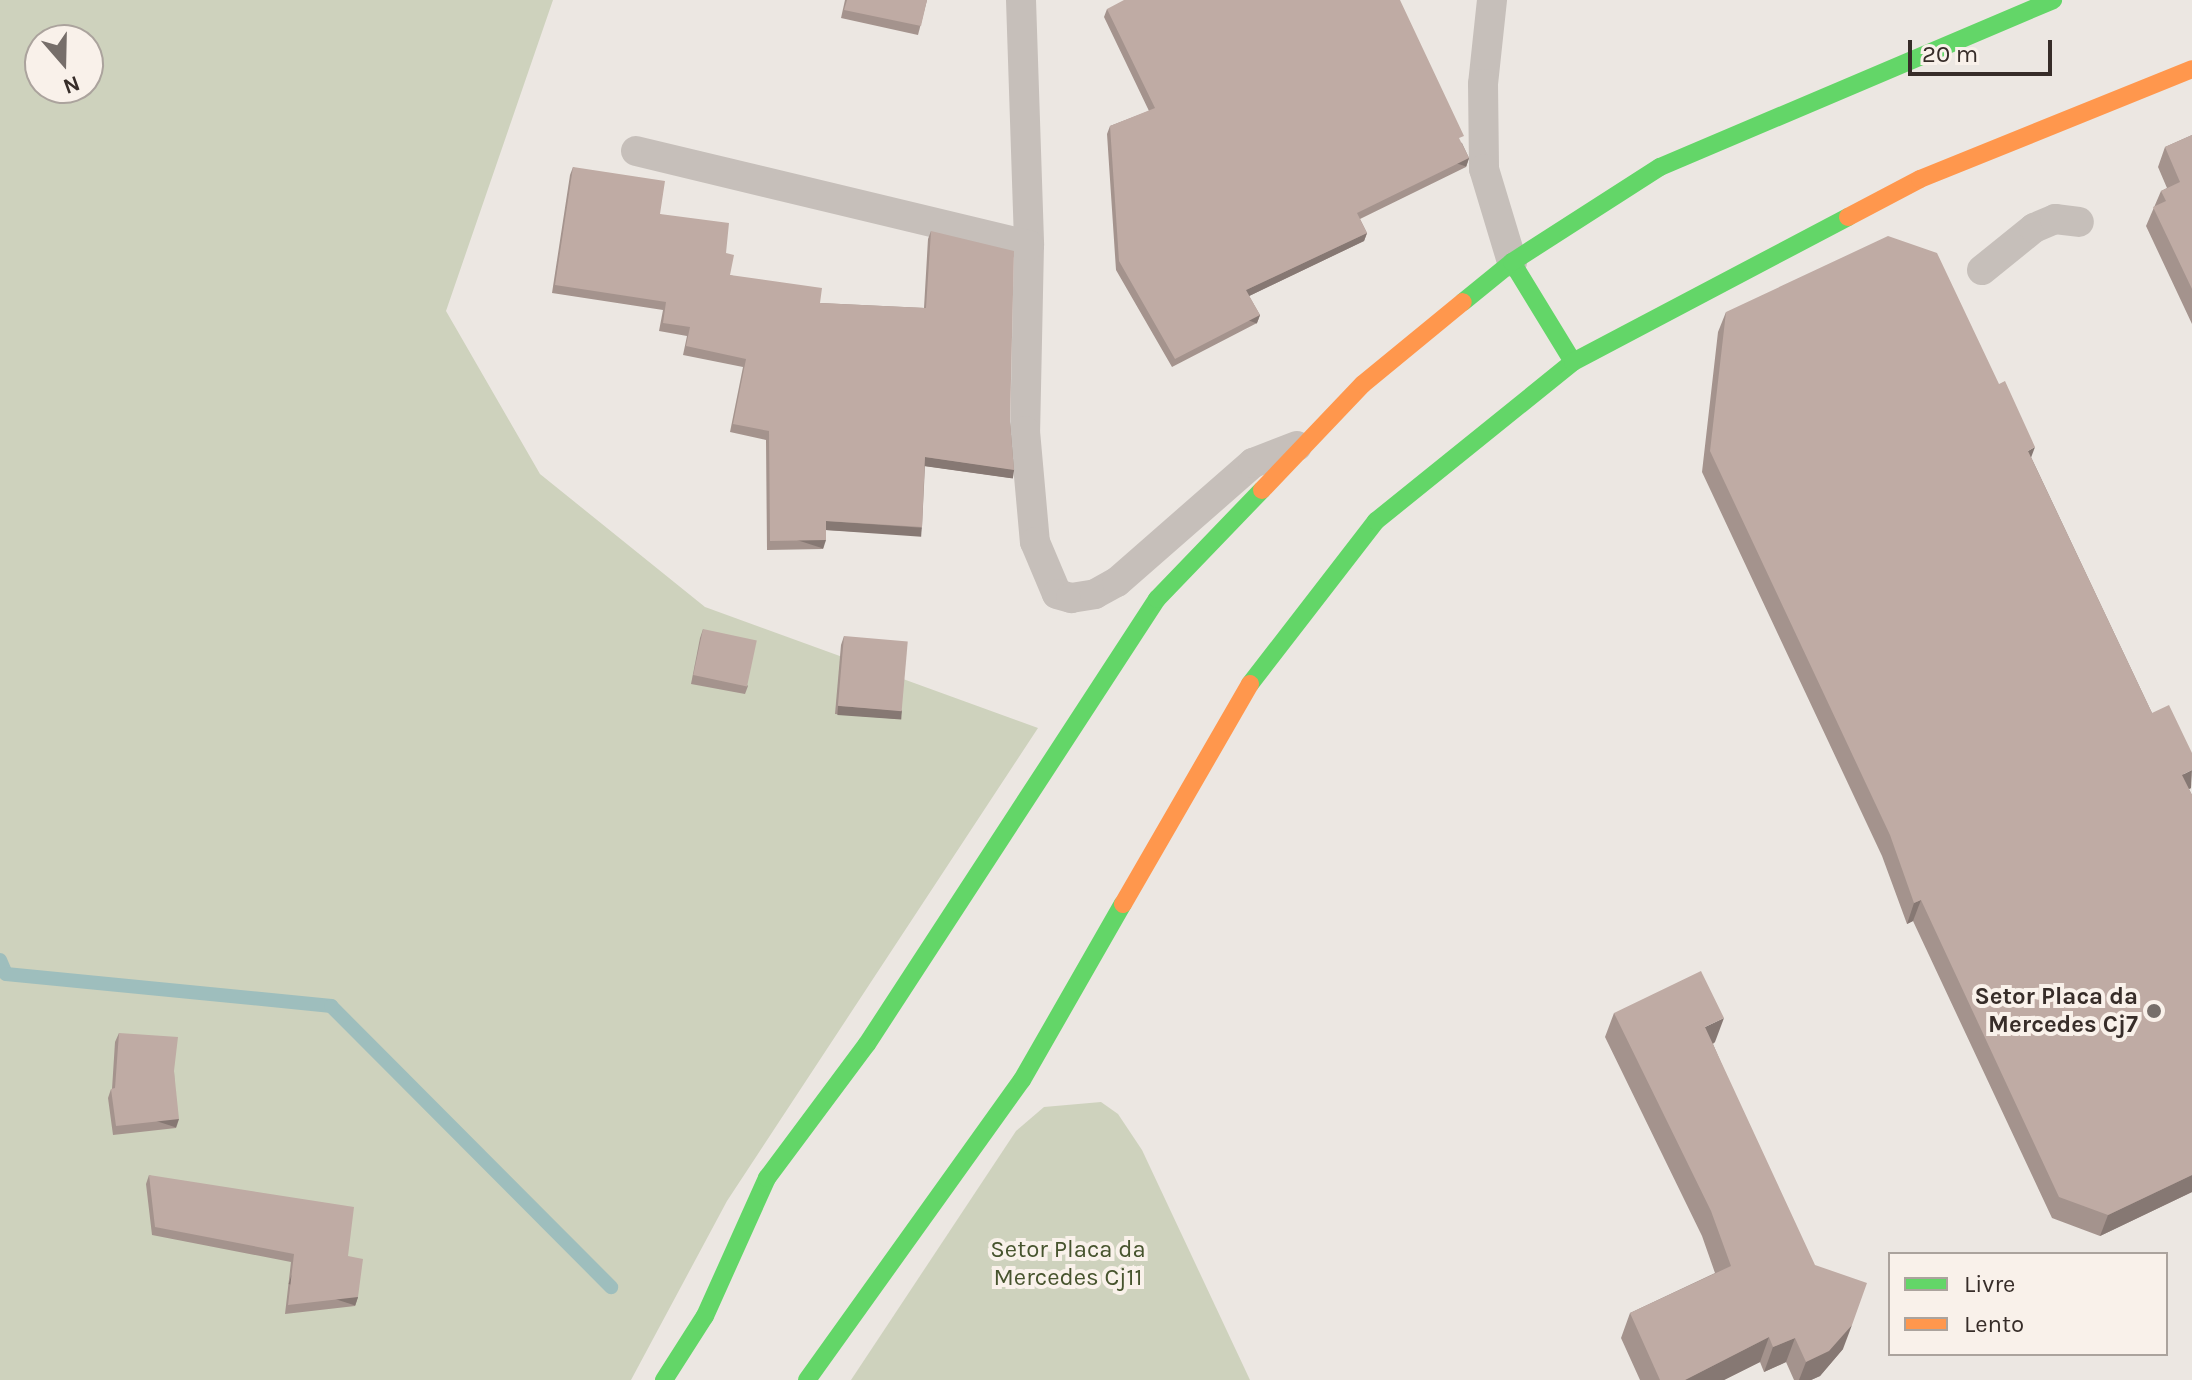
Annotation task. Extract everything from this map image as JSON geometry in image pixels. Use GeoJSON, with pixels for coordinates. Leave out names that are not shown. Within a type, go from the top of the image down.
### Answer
{"type":"FeatureCollection","features":[{"type":"Feature","properties":{"kind":"street"},"geometry":{"type":"LineString","coordinates":[[664,1380],[705,1316],[767,1178],[867,1044],[1157,599],[1363,384],[1512,262],[1660,167],[1998,10],[2053,0]]}},
{"type":"Feature","properties":{"kind":"street"},"geometry":{"type":"LineString","coordinates":[[807,1380],[1022,1080],[1241,696],[1283,636],[1376,521],[1573,362],[1920,179],[2192,69]]}},
{"type":"Feature","properties":{"kind":"street"},"geometry":{"type":"LineString","coordinates":[[1512,262],[1573,362]]}},
{"type":"Feature","properties":{"kind":"lane"},"geometry":{"type":"LineString","coordinates":[[1021,0],[1029,245],[1025,431],[1035,542],[1057,594],[1071,598],[1095,594],[1117,582],[1253,463],[1303,445]]}},
{"type":"Feature","properties":{"kind":"lane"},"geometry":{"type":"LineString","coordinates":[[1492,0],[1483,84],[1484,169],[1512,262]]}},
{"type":"Feature","properties":{"kind":"lane"},"geometry":{"type":"LineString","coordinates":[[636,151],[1029,245]]}},
{"type":"Feature","properties":{"kind":"lane"},"geometry":{"type":"LineString","coordinates":[[1982,270],[2034,228],[2055,219],[2079,222]]}},
{"type":"Feature","properties":{"kind":"green space"},"geometry":{"type":"Polygon","coordinates":[[[0,0],[553,0],[446,311],[540,474],[705,607],[1038,728],[727,1201],[631,1380],[0,1380],[0,0]]]}},
{"type":"Feature","properties":{"kind":"green space","name":"Setor Placa da Mercedes Cj11"},"geometry":{"type":"Polygon","coordinates":[[[1101,1102],[1118,1114],[1142,1150],[1250,1380],[851,1380],[1016,1131],[1044,1107],[1101,1102]]]}},
{"type":"Feature","properties":{"kind":"building"},"geometry":{"type":"Polygon","coordinates":[[[847,0],[927,0],[921,26],[844,10],[847,0]]]}},
{"type":"Feature","properties":{"kind":"building"},"geometry":{"type":"Polygon","coordinates":[[[1124,0],[1400,0],[1464,136],[1459,138],[1469,158],[1357,213],[1367,233],[1246,290],[1260,315],[1175,359],[1119,261],[1110,126],[1155,108],[1107,9],[1124,0]]]}},
{"type":"Feature","properties":{"kind":"building"},"geometry":{"type":"Polygon","coordinates":[[[2192,135],[2192,289],[2153,207],[2166,201],[2161,191],[2180,182],[2165,147],[2192,135]]]}},
{"type":"Feature","properties":{"kind":"building"},"geometry":{"type":"Polygon","coordinates":[[[573,167],[665,181],[660,214],[729,223],[726,253],[734,255],[730,275],[822,288],[820,303],[926,308],[931,231],[1014,251],[1010,422],[1014,470],[925,457],[922,527],[826,521],[826,540],[770,541],[769,431],[733,424],[746,359],[686,346],[690,327],[663,323],[666,302],[555,285],[573,167]]]}},
{"type":"Feature","properties":{"kind":"building"},"geometry":{"type":"Polygon","coordinates":[[[1888,236],[1937,253],[1999,384],[2005,381],[2035,447],[2028,451],[2152,713],[2169,705],[2192,753],[2192,770],[2182,775],[2192,795],[2192,1175],[2108,1215],[2059,1197],[1921,900],[1914,903],[1890,835],[1710,451],[1726,312],[1888,236]]]}},
{"type":"Feature","properties":{"kind":"building"},"geometry":{"type":"Polygon","coordinates":[[[703,629],[757,640],[747,686],[693,675],[703,629]]]}},
{"type":"Feature","properties":{"kind":"building"},"geometry":{"type":"Polygon","coordinates":[[[844,636],[908,642],[902,711],[838,706],[844,636]]]}},
{"type":"Feature","properties":{"kind":"building"},"geometry":{"type":"Polygon","coordinates":[[[1701,971],[1724,1018],[1705,1027],[1815,1265],[1867,1283],[1852,1325],[1829,1351],[1806,1362],[1795,1338],[1773,1347],[1769,1337],[1685,1380],[1660,1380],[1630,1313],[1731,1266],[1711,1211],[1614,1013],[1701,971]]]}},
{"type":"Feature","properties":{"kind":"building"},"geometry":{"type":"Polygon","coordinates":[[[119,1033],[178,1037],[174,1071],[179,1119],[116,1126],[111,1089],[115,1088],[119,1033]]]}},
{"type":"Feature","properties":{"kind":"building"},"geometry":{"type":"Polygon","coordinates":[[[149,1175],[354,1207],[348,1256],[363,1259],[358,1297],[288,1305],[294,1254],[155,1227],[149,1175]]]}},
{"type":"Feature","properties":{"kind":"waterway"},"geometry":{"type":"LineString","coordinates":[[0,960],[6,974],[331,1006],[611,1287]]}},
{"type":"Feature","properties":{"kind":"traffic: fast"},"geometry":{"type":"LineString","coordinates":[[1463,302],[1512,262],[1660,167],[2053,0]]}},
{"type":"Feature","properties":{"kind":"traffic: fast"},"geometry":{"type":"LineString","coordinates":[[1250,684],[1376,521],[1573,362],[1848,217]]}},
{"type":"Feature","properties":{"kind":"traffic: fast"},"geometry":{"type":"LineString","coordinates":[[1512,262],[1573,362]]}},
{"type":"Feature","properties":{"kind":"traffic: fast"},"geometry":{"type":"LineString","coordinates":[[664,1380],[705,1316],[767,1178],[867,1044],[1157,599],[1262,490]]}},
{"type":"Feature","properties":{"kind":"traffic: fast"},"geometry":{"type":"LineString","coordinates":[[807,1380],[1022,1080],[1123,904]]}},
{"type":"Feature","properties":{"kind":"traffic: slow"},"geometry":{"type":"LineString","coordinates":[[1848,217],[1920,179],[2192,69]]}},
{"type":"Feature","properties":{"kind":"traffic: slow"},"geometry":{"type":"LineString","coordinates":[[1262,490],[1363,384],[1463,302]]}},
{"type":"Feature","properties":{"kind":"traffic: slow"},"geometry":{"type":"LineString","coordinates":[[1123,904],[1250,684]]}},
{"type":"Feature","properties":{"kind":"place","name":"Setor Placa da Mercedes Cj7"},"geometry":{"type":"Point","coordinates":[2154,1011]}}]}
